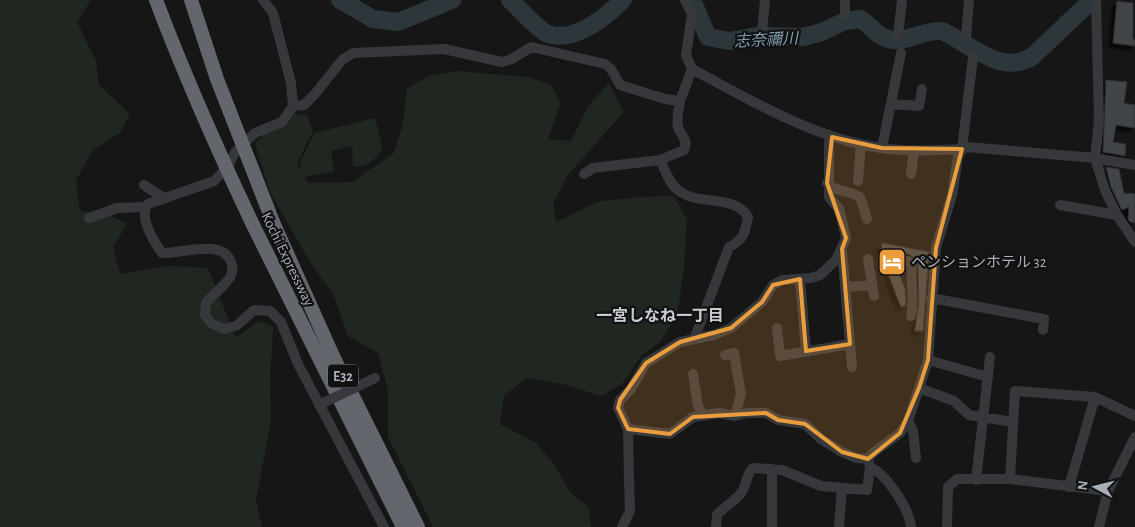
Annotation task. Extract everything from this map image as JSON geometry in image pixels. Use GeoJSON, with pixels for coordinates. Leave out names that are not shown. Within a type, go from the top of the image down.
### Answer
{"type":"FeatureCollection","features":[{"type":"Feature","properties":{"kind":"highway","name":"Kochi Expressway"},"geometry":{"type":"LineString","coordinates":[[156,0],[176,55],[211,136],[253,225],[403,527]]}},
{"type":"Feature","properties":{"kind":"highway","name":"Kochi Expressway"},"geometry":{"type":"LineString","coordinates":[[191,0],[217,79],[273,222],[333,356],[418,527]]}},
{"type":"Feature","properties":{"kind":"street"},"geometry":{"type":"LineString","coordinates":[[89,218],[118,208],[145,207],[162,197],[214,181],[228,167],[235,152],[255,133],[282,122],[293,106],[291,82],[273,13],[262,0]]}},
{"type":"Feature","properties":{"kind":"street"},"geometry":{"type":"LineString","coordinates":[[685,0],[692,14],[686,55],[692,69],[778,115],[832,137],[882,148],[962,150],[967,147],[1095,158],[1135,165]]}},
{"type":"Feature","properties":{"kind":"street"},"geometry":{"type":"LineString","coordinates":[[762,32],[765,0]]}},
{"type":"Feature","properties":{"kind":"street"},"geometry":{"type":"LineString","coordinates":[[845,0],[845,15]]}},
{"type":"Feature","properties":{"kind":"street"},"geometry":{"type":"LineString","coordinates":[[898,36],[902,0]]}},
{"type":"Feature","properties":{"kind":"street"},"geometry":{"type":"LineString","coordinates":[[966,37],[969,0]]}},
{"type":"Feature","properties":{"kind":"street"},"geometry":{"type":"LineString","coordinates":[[1096,0],[1099,120],[1095,158],[1105,190],[1117,215],[1135,242]]}},
{"type":"Feature","properties":{"kind":"street"},"geometry":{"type":"LineString","coordinates":[[293,106],[304,105],[342,60],[354,53],[444,49],[502,62],[512,59],[531,47],[605,64],[611,69],[620,85],[665,99],[680,101]]}},
{"type":"Feature","properties":{"kind":"street"},"geometry":{"type":"LineString","coordinates":[[882,148],[901,53]]}},
{"type":"Feature","properties":{"kind":"street"},"geometry":{"type":"LineString","coordinates":[[716,527],[716,515],[731,501],[740,496],[746,485],[748,472],[753,468],[772,469],[798,475],[822,486],[867,490],[869,463],[874,452],[900,433],[908,421],[928,360],[931,294],[936,248],[952,195],[958,157],[962,150],[973,57]]}},
{"type":"Feature","properties":{"kind":"street"},"geometry":{"type":"LineString","coordinates":[[584,174],[593,168],[660,160],[679,154],[686,145],[677,125],[680,101],[692,69]]}},
{"type":"Feature","properties":{"kind":"street"},"geometry":{"type":"LineString","coordinates":[[891,104],[919,106],[922,89]]}},
{"type":"Feature","properties":{"kind":"street"},"geometry":{"type":"LineString","coordinates":[[622,527],[630,511],[628,429],[618,408],[620,400],[631,389],[646,363],[680,342],[731,328],[762,302],[773,285],[782,280],[820,275],[836,260],[846,238],[839,209],[829,197],[827,183],[829,142],[832,137]]}},
{"type":"Feature","properties":{"kind":"street"},"geometry":{"type":"LineString","coordinates":[[858,181],[861,144]]}},
{"type":"Feature","properties":{"kind":"street"},"geometry":{"type":"LineString","coordinates":[[911,174],[914,150]]}},
{"type":"Feature","properties":{"kind":"street"},"geometry":{"type":"LineString","coordinates":[[660,160],[677,190],[694,199],[732,204],[743,209],[748,217],[744,236],[739,242],[729,247],[695,338]]}},
{"type":"Feature","properties":{"kind":"street"},"geometry":{"type":"LineString","coordinates":[[827,183],[839,192],[853,193],[860,197],[867,219]]}},
{"type":"Feature","properties":{"kind":"street"},"geometry":{"type":"LineString","coordinates":[[144,185],[162,197]]}},
{"type":"Feature","properties":{"kind":"street"},"geometry":{"type":"LineString","coordinates":[[1060,205],[1117,215]]}},
{"type":"Feature","properties":{"kind":"street"},"geometry":{"type":"LineString","coordinates":[[145,207],[144,216],[162,253],[176,254],[211,248],[224,252],[230,260],[232,269],[230,279],[215,291],[206,303],[206,315],[212,324],[224,329],[236,326],[254,310],[270,311],[281,322],[319,405],[329,419],[384,527]]}},
{"type":"Feature","properties":{"kind":"street"},"geometry":{"type":"LineString","coordinates":[[842,249],[852,366]]}},
{"type":"Feature","properties":{"kind":"street"},"geometry":{"type":"LineString","coordinates":[[886,258],[910,262],[909,283],[912,316]]}},
{"type":"Feature","properties":{"kind":"street"},"geometry":{"type":"LineString","coordinates":[[868,259],[874,296]]}},
{"type":"Feature","properties":{"kind":"street"},"geometry":{"type":"LineString","coordinates":[[800,279],[804,355]]}},
{"type":"Feature","properties":{"kind":"street"},"geometry":{"type":"LineString","coordinates":[[909,283],[931,294],[1044,319],[1043,330]]}},
{"type":"Feature","properties":{"kind":"street"},"geometry":{"type":"LineString","coordinates":[[845,286],[872,285]]}},
{"type":"Feature","properties":{"kind":"street"},"geometry":{"type":"LineString","coordinates":[[777,328],[780,356],[804,355],[850,344]]}},
{"type":"Feature","properties":{"kind":"street"},"geometry":{"type":"LineString","coordinates":[[725,355],[734,353],[740,386],[741,394],[735,416]]}},
{"type":"Feature","properties":{"kind":"street"},"geometry":{"type":"LineString","coordinates":[[976,480],[990,357]]}},
{"type":"Feature","properties":{"kind":"street"},"geometry":{"type":"LineString","coordinates":[[928,360],[988,377]]}},
{"type":"Feature","properties":{"kind":"street"},"geometry":{"type":"LineString","coordinates":[[693,374],[698,406],[703,415]]}},
{"type":"Feature","properties":{"kind":"street"},"geometry":{"type":"LineString","coordinates":[[319,405],[375,378]]}},
{"type":"Feature","properties":{"kind":"street"},"geometry":{"type":"LineString","coordinates":[[919,388],[954,401],[969,415],[1013,422]]}},
{"type":"Feature","properties":{"kind":"street"},"geometry":{"type":"LineString","coordinates":[[1010,479],[1015,391],[1095,397],[1135,416]]}},
{"type":"Feature","properties":{"kind":"street"},"geometry":{"type":"LineString","coordinates":[[1069,487],[1095,397]]}},
{"type":"Feature","properties":{"kind":"street"},"geometry":{"type":"LineString","coordinates":[[628,429],[670,434],[693,417],[719,413],[735,416],[766,414],[778,420],[806,424],[821,439],[842,452],[869,463],[903,503],[911,527]]}},
{"type":"Feature","properties":{"kind":"street"},"geometry":{"type":"LineString","coordinates":[[908,421],[914,431],[916,458]]}},
{"type":"Feature","properties":{"kind":"street"},"geometry":{"type":"LineString","coordinates":[[1098,527],[1108,491],[1135,437]]}},
{"type":"Feature","properties":{"kind":"street"},"geometry":{"type":"LineString","coordinates":[[772,469],[772,527]]}},
{"type":"Feature","properties":{"kind":"street"},"geometry":{"type":"LineString","coordinates":[[947,527],[948,487],[957,479],[1010,479],[1108,491]]}},
{"type":"Feature","properties":{"kind":"street"},"geometry":{"type":"LineString","coordinates":[[839,527],[842,488]]}},
{"type":"Feature","properties":{"kind":"highlighted area"},"geometry":{"type":"Polygon","coordinates":[[[832,137],[882,148],[962,149],[936,248],[928,360],[919,388],[900,433],[868,459],[842,452],[805,424],[778,420],[766,413],[693,417],[670,434],[628,429],[618,408],[620,400],[646,363],[680,342],[731,328],[762,302],[773,285],[800,279],[806,351],[850,344],[842,249],[846,238],[827,183],[832,137]]]}},
{"type":"Feature","properties":{"kind":"shaded area"},"geometry":{"type":"Polygon","coordinates":[[[0,0],[91,0],[77,22],[96,61],[99,85],[130,114],[120,133],[93,150],[76,180],[80,211],[105,213],[127,224],[113,247],[120,274],[169,266],[208,268],[236,338],[258,321],[273,326],[270,380],[271,421],[256,500],[262,527],[0,527],[0,0]]]}},
{"type":"Feature","properties":{"kind":"shaded area"},"geometry":{"type":"Polygon","coordinates":[[[457,71],[529,77],[551,85],[561,103],[548,139],[571,141],[588,106],[609,83],[624,112],[567,176],[553,204],[556,222],[600,201],[674,196],[687,220],[684,268],[677,316],[660,342],[642,355],[622,384],[601,396],[567,385],[526,378],[504,396],[500,424],[536,443],[553,463],[570,492],[589,508],[591,527],[433,527],[388,437],[388,391],[378,353],[348,336],[333,294],[310,262],[270,192],[255,144],[285,112],[307,115],[313,131],[297,163],[301,171],[300,162],[315,133],[375,118],[383,148],[371,162],[364,166],[353,166],[352,146],[331,151],[334,171],[305,177],[309,183],[352,182],[393,154],[402,128],[407,89],[428,76],[457,71]]]}},
{"type":"Feature","properties":{"kind":"building"},"geometry":{"type":"Polygon","coordinates":[[[1117,1],[1133,3],[1133,39],[1135,40],[1135,46],[1113,43],[1117,1]]]}},
{"type":"Feature","properties":{"kind":"building"},"geometry":{"type":"Polygon","coordinates":[[[1106,80],[1127,82],[1124,103],[1135,105],[1135,128],[1116,125],[1113,142],[1126,144],[1125,156],[1103,152],[1106,80]]]}},
{"type":"Feature","properties":{"kind":"building"},"geometry":{"type":"Polygon","coordinates":[[[1106,167],[1119,169],[1124,193],[1135,194],[1135,223],[1130,222],[1128,219],[1129,207],[1122,210],[1111,187],[1106,167]]]}},
{"type":"Feature","properties":{"kind":"building"},"geometry":{"type":"Polygon","coordinates":[[[882,243],[929,252],[923,331],[915,331],[919,303],[918,262],[909,254],[887,251],[881,254],[882,243]]]}},
{"type":"Feature","properties":{"kind":"building"},"geometry":{"type":"Polygon","coordinates":[[[896,266],[905,289],[906,305],[901,307],[886,268],[896,266]]]}},
{"type":"Feature","properties":{"kind":"waterway","name":"志奈禰川"},"geometry":{"type":"LineString","coordinates":[[340,0],[373,19],[398,22],[452,0]]}},
{"type":"Feature","properties":{"kind":"waterway","name":"志奈禰川"},"geometry":{"type":"LineString","coordinates":[[510,0],[544,32],[558,36],[579,32],[589,27],[608,14],[623,0]]}},
{"type":"Feature","properties":{"kind":"waterway","name":"志奈禰川"},"geometry":{"type":"LineString","coordinates":[[692,0],[708,37],[729,41],[757,36],[803,37],[822,32],[845,21],[861,19],[880,35],[890,40],[942,31],[986,56],[1010,63],[1033,56],[1092,0]]}},
{"type":"Feature","properties":{"kind":"place","name":"ペンションホテル 32"},"geometry":{"type":"Point","coordinates":[892,262]}},
{"type":"Feature","properties":{"kind":"district","name":"一宮しなね一丁目"},"geometry":{"type":"Point","coordinates":[660,315]}}]}
